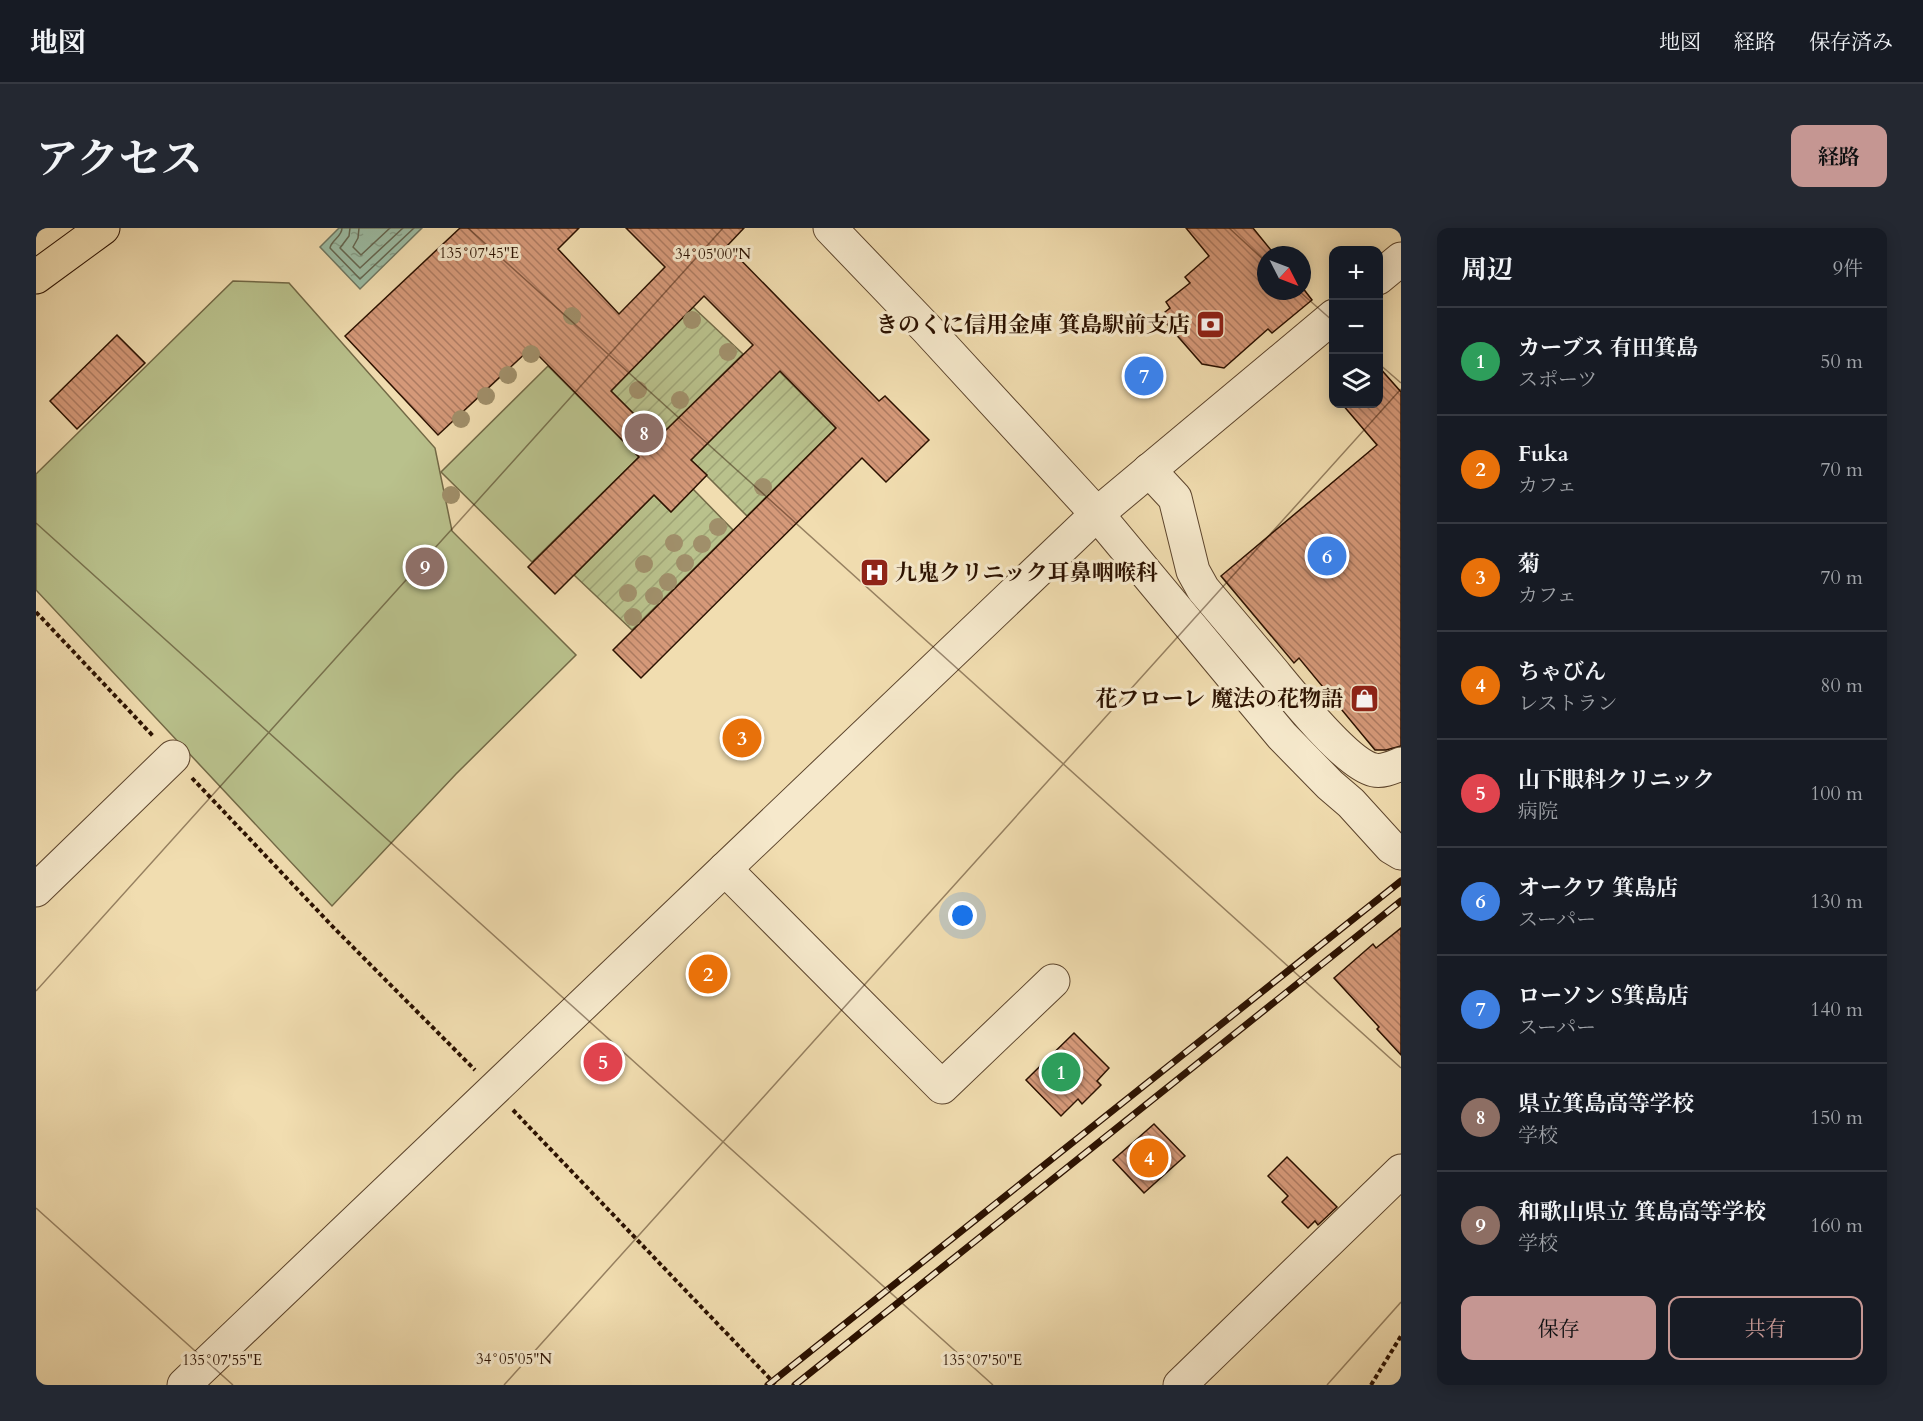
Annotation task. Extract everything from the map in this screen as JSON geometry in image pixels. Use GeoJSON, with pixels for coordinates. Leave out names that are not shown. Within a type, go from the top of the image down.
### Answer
{"type":"FeatureCollection","features":[{"type":"Feature","properties":{"kind":"highway"},"geometry":{"type":"LineString","coordinates":[[36,277],[103,228]]}},
{"type":"Feature","properties":{"kind":"street"},"geometry":{"type":"LineString","coordinates":[[830,228],[926,328],[1097,514],[1282,736],[1330,785],[1398,846]]}},
{"type":"Feature","properties":{"kind":"street"},"geometry":{"type":"LineString","coordinates":[[1383,274],[1401,259]]}},
{"type":"Feature","properties":{"kind":"street"},"geometry":{"type":"LineString","coordinates":[[184,1385],[1097,514],[1329,319]]}},
{"type":"Feature","properties":{"kind":"street"},"geometry":{"type":"LineString","coordinates":[[1149,470],[1176,498],[1193,571],[1203,590],[1314,721],[1357,762],[1375,771],[1401,764]]}},
{"type":"Feature","properties":{"kind":"street"},"geometry":{"type":"LineString","coordinates":[[36,890],[173,757]]}},
{"type":"Feature","properties":{"kind":"street"},"geometry":{"type":"LineString","coordinates":[[725,869],[942,1087],[1053,981]]}},
{"type":"Feature","properties":{"kind":"street"},"geometry":{"type":"LineString","coordinates":[[1180,1385],[1400,1175]]}},
{"type":"Feature","properties":{"kind":"path"},"geometry":{"type":"LineString","coordinates":[[36,612],[334,928],[494,1090],[776,1385]]}},
{"type":"Feature","properties":{"kind":"path"},"geometry":{"type":"LineString","coordinates":[[1371,1385],[1401,1336]]}},
{"type":"Feature","properties":{"kind":"shaded area"},"geometry":{"type":"Polygon","coordinates":[[[233,281],[289,283],[435,448],[452,531],[576,655],[456,774],[332,906],[36,590],[36,474],[233,281]]]}},
{"type":"Feature","properties":{"kind":"shaded area"},"geometry":{"type":"Polygon","coordinates":[[[693,307],[743,354],[662,434],[653,426],[649,429],[611,391],[693,307]]]}},
{"type":"Feature","properties":{"kind":"shaded area"},"geometry":{"type":"Polygon","coordinates":[[[548,366],[639,457],[532,562],[441,472],[548,366]]]}},
{"type":"Feature","properties":{"kind":"shaded area"},"geometry":{"type":"Polygon","coordinates":[[[779,371],[836,428],[747,516],[691,460],[779,371]]]}},
{"type":"Feature","properties":{"kind":"shaded area"},"geometry":{"type":"Polygon","coordinates":[[[693,489],[733,530],[632,630],[574,575],[654,495],[671,512],[693,489]]]}},
{"type":"Feature","properties":{"kind":"water"},"geometry":{"type":"Polygon","coordinates":[[[339,228],[422,228],[360,289],[320,247],[339,228]]]}},
{"type":"Feature","properties":{"kind":"building"},"geometry":{"type":"Polygon","coordinates":[[[460,228],[579,228],[558,249],[619,314],[665,267],[626,228],[744,228],[727,246],[879,401],[885,396],[929,440],[886,482],[862,458],[641,678],[613,650],[836,428],[780,371],[691,460],[707,475],[671,512],[654,495],[555,594],[528,567],[639,457],[531,348],[438,435],[345,336],[460,228]],[[704,296],[611,391],[649,429],[653,426],[662,434],[753,345],[704,296]]]}},
{"type":"Feature","properties":{"kind":"building"},"geometry":{"type":"Polygon","coordinates":[[[1186,228],[1253,228],[1268,246],[1257,246],[1257,300],[1312,300],[1272,333],[1268,329],[1224,368],[1202,364],[1160,316],[1170,308],[1166,302],[1190,283],[1185,277],[1209,256],[1186,228]]]}},
{"type":"Feature","properties":{"kind":"building"},"geometry":{"type":"Polygon","coordinates":[[[117,335],[145,363],[77,429],[50,401],[117,335]]]}},
{"type":"Feature","properties":{"kind":"building"},"geometry":{"type":"Polygon","coordinates":[[[1383,372],[1401,392],[1401,746],[1386,750],[1375,750],[1299,658],[1294,663],[1221,576],[1377,445],[1345,408],[1383,408],[1383,372]]]}},
{"type":"Feature","properties":{"kind":"building"},"geometry":{"type":"Polygon","coordinates":[[[1401,928],[1401,1055],[1334,978],[1373,944],[1376,948],[1401,928]]]}},
{"type":"Feature","properties":{"kind":"building"},"geometry":{"type":"Polygon","coordinates":[[[1074,1033],[1109,1068],[1097,1081],[1101,1085],[1082,1104],[1078,1099],[1061,1116],[1026,1080],[1074,1033]]]}},
{"type":"Feature","properties":{"kind":"building"},"geometry":{"type":"Polygon","coordinates":[[[1154,1124],[1185,1156],[1144,1193],[1113,1160],[1154,1124]]]}},
{"type":"Feature","properties":{"kind":"building"},"geometry":{"type":"Polygon","coordinates":[[[1287,1157],[1337,1207],[1318,1225],[1315,1221],[1308,1228],[1282,1202],[1288,1196],[1268,1176],[1287,1157]]]}},
{"type":"Feature","properties":{"kind":"railway"},"geometry":{"type":"LineString","coordinates":[[768,1385],[1401,881]]}},
{"type":"Feature","properties":{"kind":"railway"},"geometry":{"type":"LineString","coordinates":[[795,1385],[1401,901]]}},
{"type":"Feature","properties":{"kind":"place","name":"きのくに信用金庫 箕島駅前支店"},"geometry":{"type":"Point","coordinates":[1211,325]}},
{"type":"Feature","properties":{"kind":"place","name":"ローソン S箕島店"},"geometry":{"type":"Point","coordinates":[1144,376]}},
{"type":"Feature","properties":{"kind":"place","name":"県立箕島高等学校"},"geometry":{"type":"Point","coordinates":[644,433]}},
{"type":"Feature","properties":{"kind":"place","name":"オークワ 箕島店"},"geometry":{"type":"Point","coordinates":[1327,556]}},
{"type":"Feature","properties":{"kind":"place","name":"和歌山県立 箕島高等学校"},"geometry":{"type":"Point","coordinates":[425,567]}},
{"type":"Feature","properties":{"kind":"place","name":"九鬼クリニック耳鼻咽喉科"},"geometry":{"type":"Point","coordinates":[874,573]}},
{"type":"Feature","properties":{"kind":"place","name":"花フローレ 魔法の花物語"},"geometry":{"type":"Point","coordinates":[1364,699]}},
{"type":"Feature","properties":{"kind":"place","name":"菊"},"geometry":{"type":"Point","coordinates":[742,738]}},
{"type":"Feature","properties":{"kind":"place","name":"Fuka"},"geometry":{"type":"Point","coordinates":[708,974]}},
{"type":"Feature","properties":{"kind":"place","name":"山下眼科クリニック"},"geometry":{"type":"Point","coordinates":[603,1062]}},
{"type":"Feature","properties":{"kind":"place","name":"カーブス 有田箕島"},"geometry":{"type":"Point","coordinates":[1061,1072]}},
{"type":"Feature","properties":{"kind":"place","name":"ちゃびん"},"geometry":{"type":"Point","coordinates":[1149,1158]}}]}
